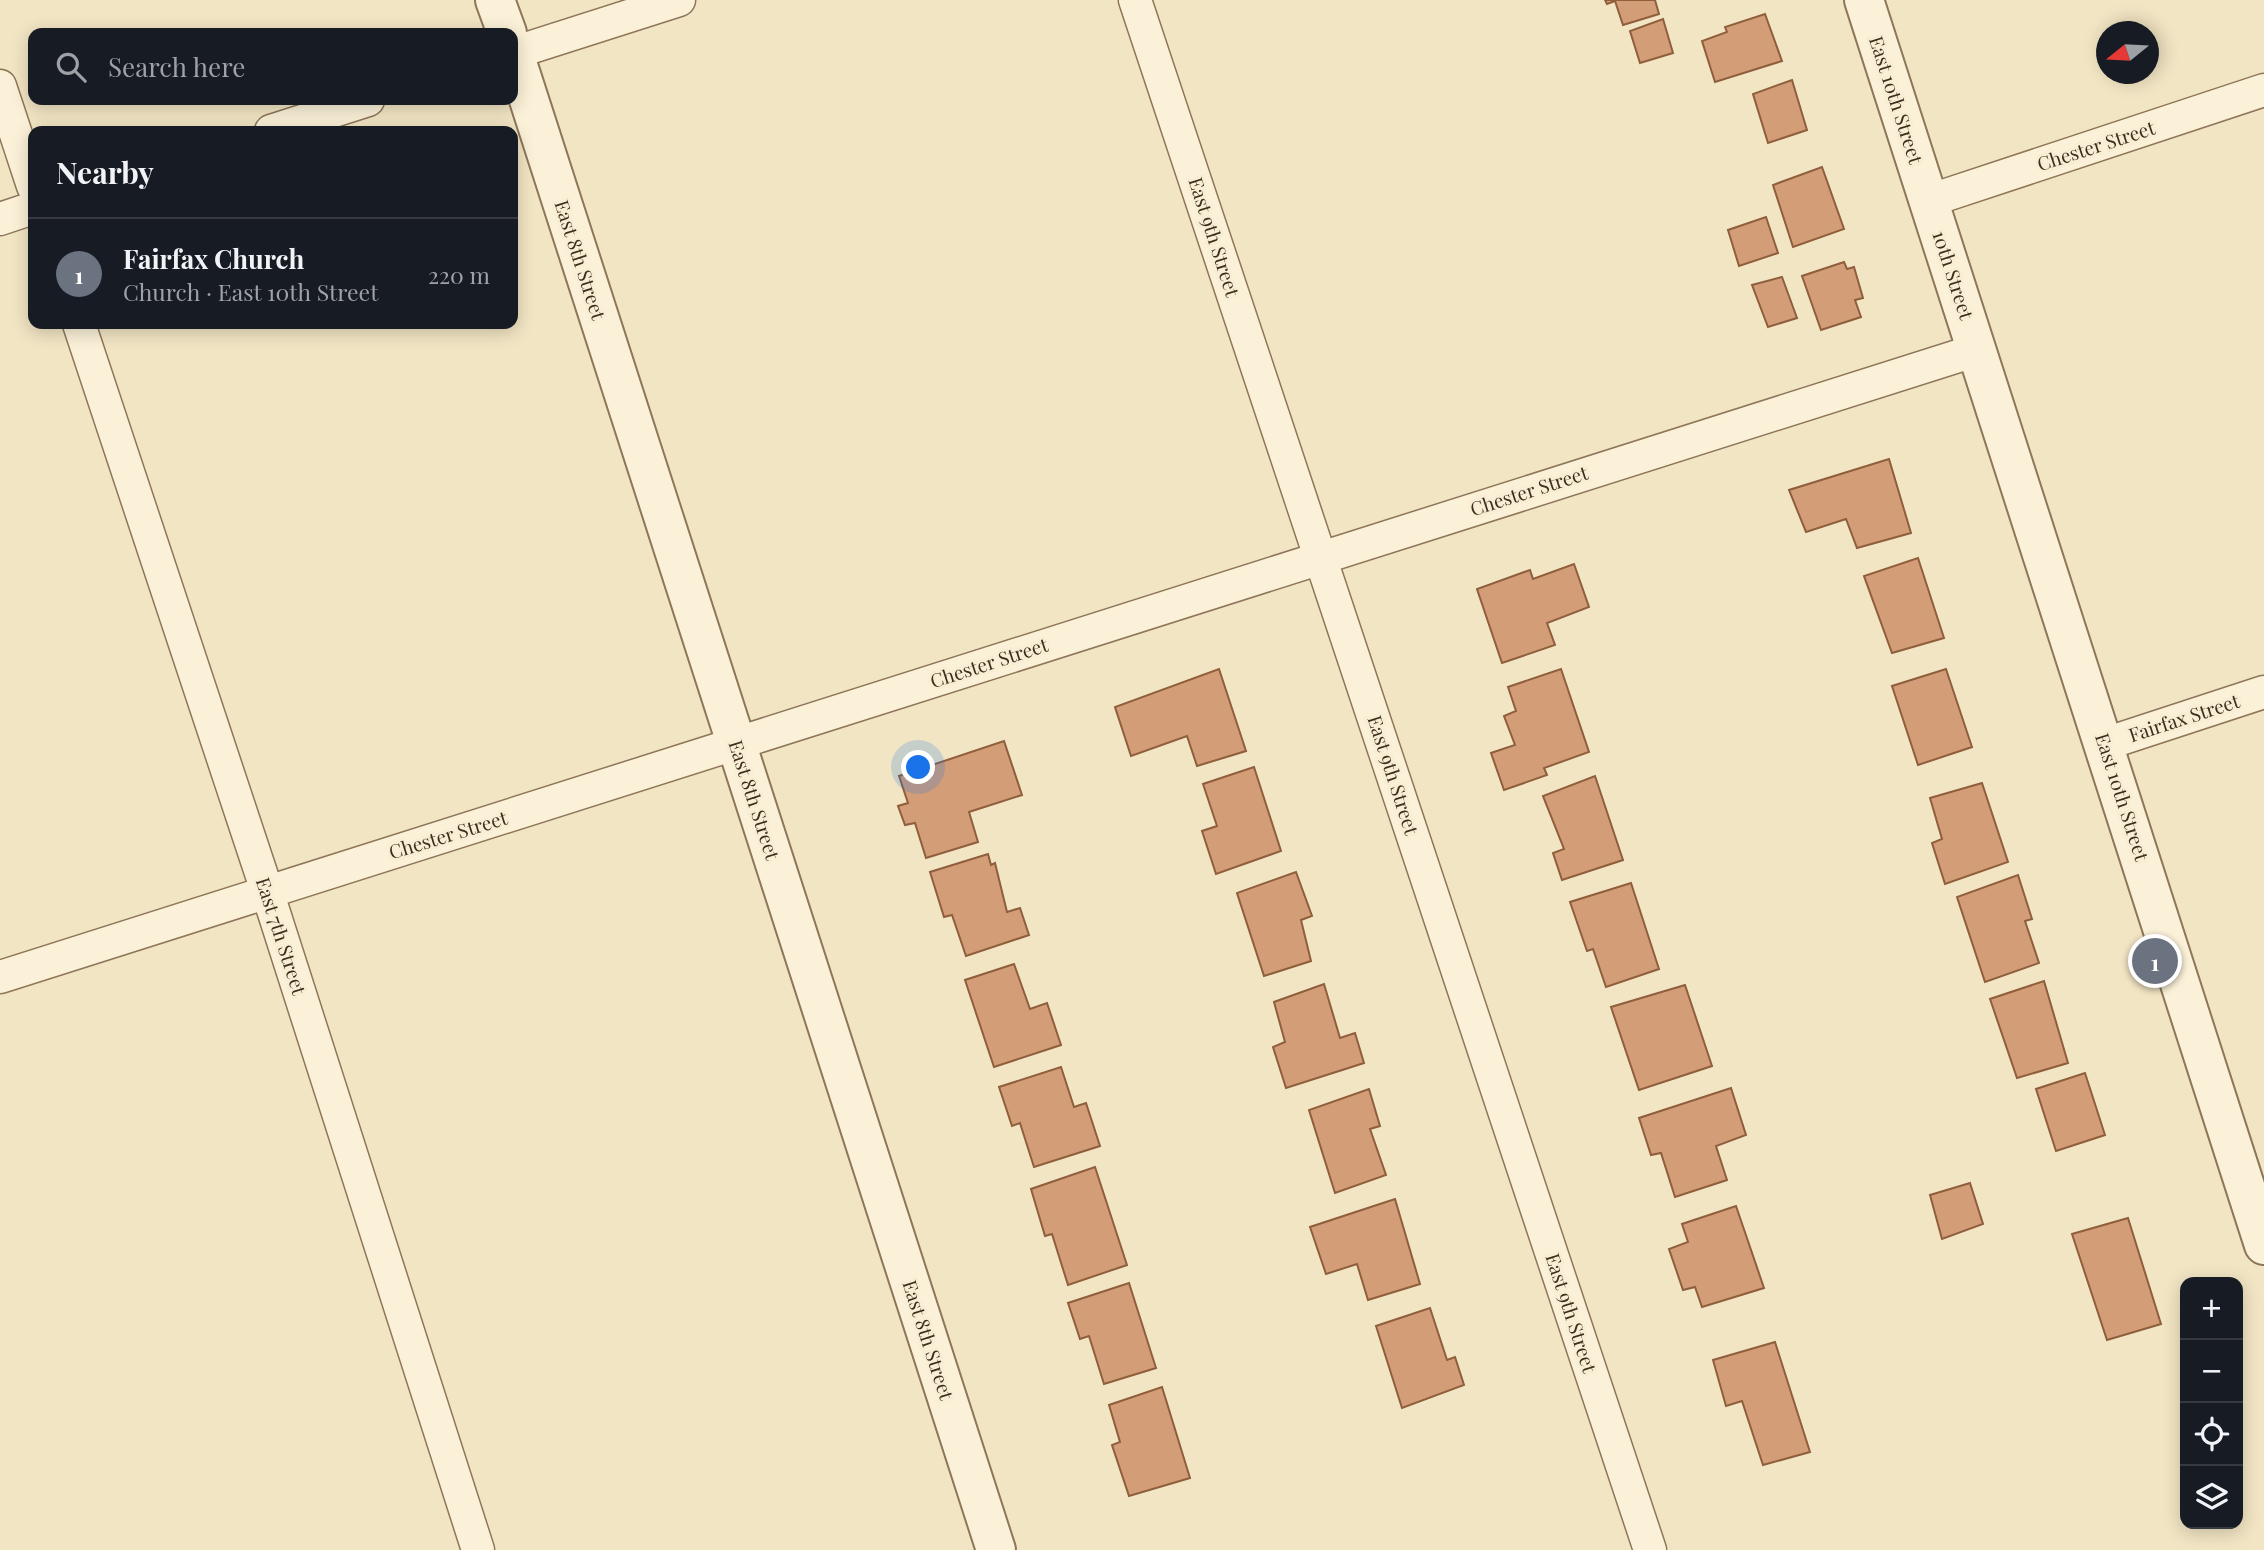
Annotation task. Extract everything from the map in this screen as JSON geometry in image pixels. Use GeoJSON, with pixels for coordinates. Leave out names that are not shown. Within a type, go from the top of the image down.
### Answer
{"type":"FeatureCollection","features":[{"type":"Feature","properties":{"kind":"street"},"geometry":{"type":"LineString","coordinates":[[495,0],[505,28]]}},
{"type":"Feature","properties":{"kind":"street"},"geometry":{"type":"LineString","coordinates":[[518,50],[679,0]]}},
{"type":"Feature","properties":{"kind":"street","name":"East 9th Street"},"geometry":{"type":"LineString","coordinates":[[1136,0],[1650,1550]]}},
{"type":"Feature","properties":{"kind":"street","name":"East 10th Street"},"geometry":{"type":"LineString","coordinates":[[1864,0],[1928,201]]}},
{"type":"Feature","properties":{"kind":"street","name":"East 8th Street"},"geometry":{"type":"LineString","coordinates":[[518,68],[996,1550]]}},
{"type":"Feature","properties":{"kind":"street"},"geometry":{"type":"LineString","coordinates":[[0,86],[28,171]]}},
{"type":"Feature","properties":{"kind":"street","name":"Chester Street"},"geometry":{"type":"LineString","coordinates":[[1928,201],[2264,90]]}},
{"type":"Feature","properties":{"kind":"street"},"geometry":{"type":"LineString","coordinates":[[287,126],[352,105]]}},
{"type":"Feature","properties":{"kind":"street","name":"10th Street"},"geometry":{"type":"LineString","coordinates":[[1928,201],[1977,350]]}},
{"type":"Feature","properties":{"kind":"street"},"geometry":{"type":"LineString","coordinates":[[0,219],[28,210]]}},
{"type":"Feature","properties":{"kind":"street","name":"East 7th Street"},"geometry":{"type":"LineString","coordinates":[[81,329],[267,891],[478,1550]]}},
{"type":"Feature","properties":{"kind":"street","name":"Chester Street"},"geometry":{"type":"LineString","coordinates":[[0,977],[1977,350]]}},
{"type":"Feature","properties":{"kind":"street","name":"East 10th Street"},"geometry":{"type":"LineString","coordinates":[[1977,350],[2264,1245]]}},
{"type":"Feature","properties":{"kind":"street","name":"Fairfax Street"},"geometry":{"type":"LineString","coordinates":[[2105,744],[2264,692]]}},
{"type":"Feature","properties":{"kind":"building"},"geometry":{"type":"Polygon","coordinates":[[[1605,0],[1655,0],[1659,14],[1623,25],[1615,1],[1607,4],[1605,0]]]}},
{"type":"Feature","properties":{"kind":"building"},"geometry":{"type":"Polygon","coordinates":[[[1765,14],[1782,61],[1715,82],[1702,41],[1727,32],[1725,27],[1765,14]]]}},
{"type":"Feature","properties":{"kind":"building"},"geometry":{"type":"Polygon","coordinates":[[[1663,19],[1673,53],[1640,63],[1630,31],[1663,19]]]}},
{"type":"Feature","properties":{"kind":"building"},"geometry":{"type":"Polygon","coordinates":[[[1792,80],[1807,130],[1768,143],[1753,94],[1792,80]]]}},
{"type":"Feature","properties":{"kind":"building"},"geometry":{"type":"Polygon","coordinates":[[[1822,167],[1844,229],[1793,247],[1773,185],[1822,167]]]}},
{"type":"Feature","properties":{"kind":"building"},"geometry":{"type":"Polygon","coordinates":[[[1766,217],[1778,253],[1739,266],[1728,230],[1766,217]]]}},
{"type":"Feature","properties":{"kind":"building"},"geometry":{"type":"Polygon","coordinates":[[[1844,262],[1847,269],[1854,267],[1863,298],[1855,300],[1861,317],[1821,330],[1802,276],[1844,262]]]}},
{"type":"Feature","properties":{"kind":"building"},"geometry":{"type":"Polygon","coordinates":[[[1782,277],[1797,318],[1768,327],[1752,285],[1782,277]]]}},
{"type":"Feature","properties":{"kind":"building"},"geometry":{"type":"Polygon","coordinates":[[[1889,459],[1911,533],[1857,548],[1846,519],[1806,532],[1789,490],[1889,459]]]}},
{"type":"Feature","properties":{"kind":"building"},"geometry":{"type":"Polygon","coordinates":[[[1918,558],[1944,638],[1892,653],[1864,576],[1918,558]]]}},
{"type":"Feature","properties":{"kind":"building"},"geometry":{"type":"Polygon","coordinates":[[[1574,564],[1589,607],[1547,623],[1555,645],[1502,663],[1477,589],[1530,570],[1533,579],[1574,564]]]}},
{"type":"Feature","properties":{"kind":"building"},"geometry":{"type":"Polygon","coordinates":[[[1219,669],[1246,751],[1197,766],[1187,736],[1131,756],[1115,707],[1219,669]]]}},
{"type":"Feature","properties":{"kind":"building"},"geometry":{"type":"Polygon","coordinates":[[[1561,669],[1589,752],[1544,768],[1547,775],[1504,790],[1491,753],[1515,745],[1504,716],[1516,711],[1508,687],[1561,669]]]}},
{"type":"Feature","properties":{"kind":"building"},"geometry":{"type":"Polygon","coordinates":[[[1946,669],[1972,747],[1918,765],[1892,686],[1946,669]]]}},
{"type":"Feature","properties":{"kind":"building"},"geometry":{"type":"Polygon","coordinates":[[[1004,741],[1022,795],[969,812],[978,842],[926,858],[915,823],[905,825],[898,806],[908,803],[899,776],[1004,741]]]}},
{"type":"Feature","properties":{"kind":"building"},"geometry":{"type":"Polygon","coordinates":[[[1254,767],[1281,851],[1216,874],[1202,831],[1217,826],[1203,784],[1254,767]]]}},
{"type":"Feature","properties":{"kind":"building"},"geometry":{"type":"Polygon","coordinates":[[[1595,776],[1623,860],[1562,880],[1553,853],[1564,849],[1543,796],[1595,776]]]}},
{"type":"Feature","properties":{"kind":"building"},"geometry":{"type":"Polygon","coordinates":[[[1982,783],[2008,862],[1945,884],[1932,843],[1942,839],[1930,798],[1982,783]]]}},
{"type":"Feature","properties":{"kind":"building"},"geometry":{"type":"Polygon","coordinates":[[[988,854],[991,865],[995,863],[1007,912],[1020,908],[1029,935],[966,956],[952,915],[944,917],[930,872],[988,854]]]}},
{"type":"Feature","properties":{"kind":"building"},"geometry":{"type":"Polygon","coordinates":[[[1296,872],[1312,916],[1301,920],[1311,961],[1264,976],[1237,893],[1296,872]]]}},
{"type":"Feature","properties":{"kind":"building"},"geometry":{"type":"Polygon","coordinates":[[[2018,875],[2032,919],[2025,921],[2039,963],[1985,982],[1957,897],[2018,875]]]}},
{"type":"Feature","properties":{"kind":"building"},"geometry":{"type":"Polygon","coordinates":[[[1631,883],[1659,969],[1606,987],[1593,949],[1587,951],[1570,902],[1631,883]]]}},
{"type":"Feature","properties":{"kind":"building"},"geometry":{"type":"Polygon","coordinates":[[[1014,964],[1030,1009],[1047,1003],[1061,1045],[994,1067],[965,980],[1014,964]]]}},
{"type":"Feature","properties":{"kind":"building"},"geometry":{"type":"Polygon","coordinates":[[[2044,981],[2068,1063],[2017,1078],[1990,999],[2044,981]]]}},
{"type":"Feature","properties":{"kind":"building"},"geometry":{"type":"Polygon","coordinates":[[[1324,984],[1340,1038],[1355,1033],[1364,1063],[1286,1088],[1273,1047],[1285,1042],[1274,1002],[1324,984]]]}},
{"type":"Feature","properties":{"kind":"building"},"geometry":{"type":"Polygon","coordinates":[[[1685,985],[1712,1066],[1639,1090],[1611,1007],[1685,985]]]}},
{"type":"Feature","properties":{"kind":"building"},"geometry":{"type":"Polygon","coordinates":[[[1061,1067],[1074,1107],[1086,1103],[1100,1146],[1034,1167],[1020,1123],[1012,1126],[999,1087],[1061,1067]]]}},
{"type":"Feature","properties":{"kind":"building"},"geometry":{"type":"Polygon","coordinates":[[[2085,1073],[2105,1135],[2056,1151],[2036,1089],[2085,1073]]]}},
{"type":"Feature","properties":{"kind":"building"},"geometry":{"type":"Polygon","coordinates":[[[1731,1088],[1746,1135],[1716,1146],[1727,1180],[1675,1197],[1661,1153],[1651,1155],[1639,1118],[1731,1088]]]}},
{"type":"Feature","properties":{"kind":"building"},"geometry":{"type":"Polygon","coordinates":[[[1369,1089],[1380,1126],[1370,1129],[1386,1175],[1335,1193],[1309,1110],[1369,1089]]]}},
{"type":"Feature","properties":{"kind":"building"},"geometry":{"type":"Polygon","coordinates":[[[1095,1167],[1127,1265],[1068,1285],[1052,1234],[1045,1236],[1031,1189],[1095,1167]]]}},
{"type":"Feature","properties":{"kind":"building"},"geometry":{"type":"Polygon","coordinates":[[[1970,1183],[1983,1224],[1942,1239],[1930,1195],[1970,1183]]]}},
{"type":"Feature","properties":{"kind":"building"},"geometry":{"type":"Polygon","coordinates":[[[1395,1199],[1420,1284],[1368,1300],[1357,1264],[1326,1274],[1310,1227],[1395,1199]]]}},
{"type":"Feature","properties":{"kind":"building"},"geometry":{"type":"Polygon","coordinates":[[[1736,1206],[1764,1288],[1702,1307],[1695,1287],[1683,1290],[1669,1249],[1688,1242],[1682,1224],[1736,1206]]]}},
{"type":"Feature","properties":{"kind":"building"},"geometry":{"type":"Polygon","coordinates":[[[2128,1218],[2161,1324],[2107,1340],[2072,1234],[2128,1218]]]}},
{"type":"Feature","properties":{"kind":"building"},"geometry":{"type":"Polygon","coordinates":[[[1129,1283],[1156,1368],[1104,1384],[1089,1336],[1080,1339],[1068,1303],[1129,1283]]]}},
{"type":"Feature","properties":{"kind":"building"},"geometry":{"type":"Polygon","coordinates":[[[1430,1308],[1447,1360],[1455,1357],[1464,1385],[1402,1408],[1376,1326],[1430,1308]]]}},
{"type":"Feature","properties":{"kind":"building"},"geometry":{"type":"Polygon","coordinates":[[[1775,1342],[1810,1452],[1763,1465],[1742,1401],[1726,1406],[1713,1360],[1775,1342]]]}},
{"type":"Feature","properties":{"kind":"building"},"geometry":{"type":"Polygon","coordinates":[[[1162,1387],[1190,1478],[1129,1496],[1112,1445],[1120,1442],[1109,1405],[1162,1387]]]}},
{"type":"Feature","properties":{"kind":"place","name":"Fairfax Church"},"geometry":{"type":"Point","coordinates":[2155,961]}}]}
